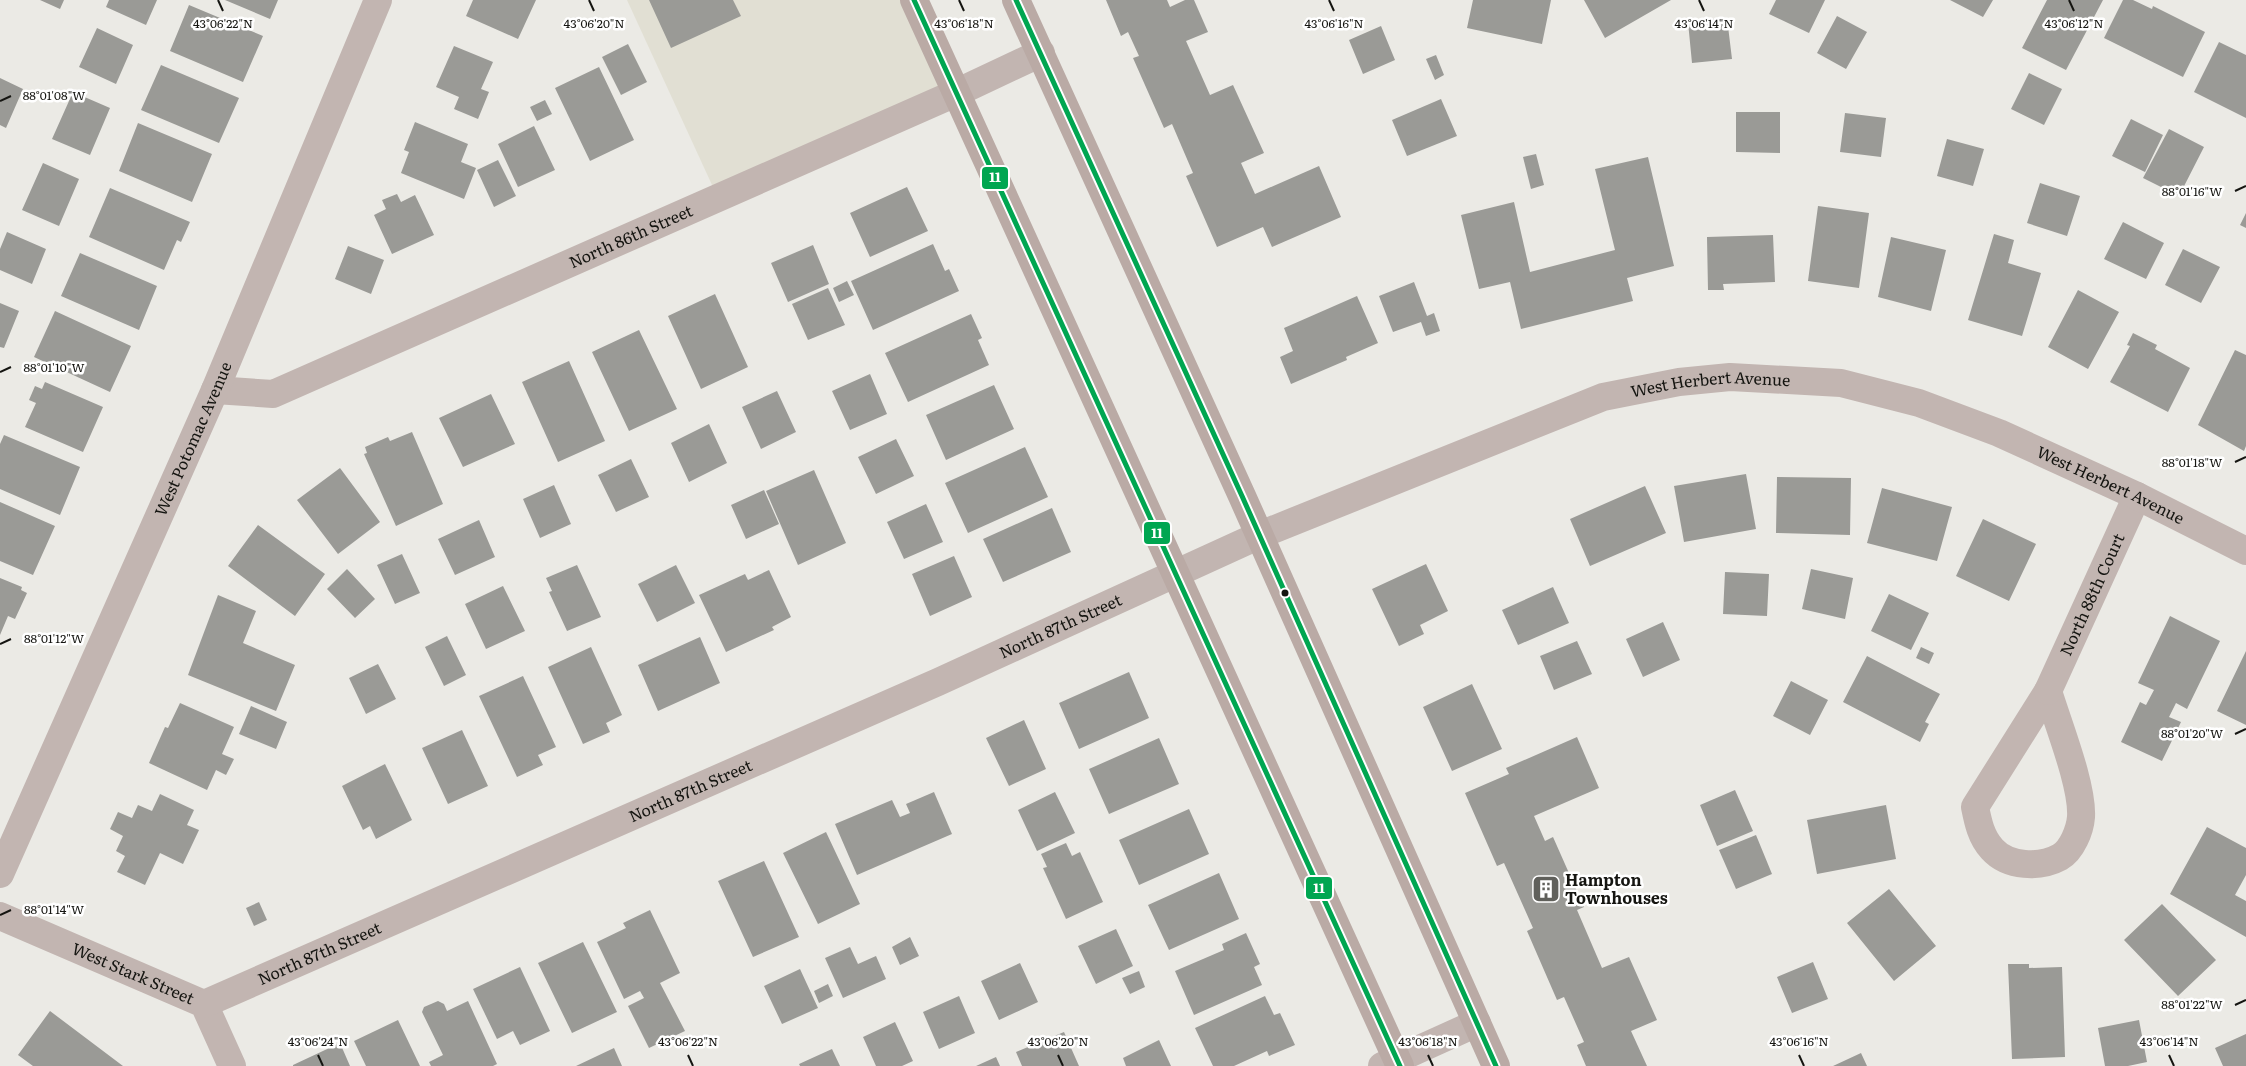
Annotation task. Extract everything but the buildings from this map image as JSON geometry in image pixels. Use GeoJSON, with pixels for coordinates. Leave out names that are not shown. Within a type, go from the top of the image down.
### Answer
{"type":"FeatureCollection","features":[{"type":"Feature","properties":{"kind":"main road"},"geometry":{"type":"LineString","coordinates":[[914,0],[1175,572],[1393,1064]]}},
{"type":"Feature","properties":{"kind":"main road"},"geometry":{"type":"LineString","coordinates":[[1016,0],[1260,535],[1496,1066]]}},
{"type":"Feature","properties":{"kind":"street","name":"West Potomac Avenue"},"geometry":{"type":"LineString","coordinates":[[0,874],[215,390],[378,0]]}},
{"type":"Feature","properties":{"kind":"street","name":"North 86th Street"},"geometry":{"type":"LineString","coordinates":[[215,390],[273,394],[956,93],[1040,53]]}},
{"type":"Feature","properties":{"kind":"street","name":"West Herbert Avenue"},"geometry":{"type":"LineString","coordinates":[[1175,572],[1260,535],[1603,397],[1679,382],[1730,377],[1841,383],[1919,403],[1999,433],[2136,496],[2246,551]]}},
{"type":"Feature","properties":{"kind":"street","name":"North 88th Court"},"geometry":{"type":"LineString","coordinates":[[2048,691],[2078,787],[2081,818],[2074,842],[2060,856],[2031,865],[2011,861],[1992,850],[1979,828],[1975,807],[2048,691],[2136,496]]}},
{"type":"Feature","properties":{"kind":"street","name":"North 87th Street"},"geometry":{"type":"LineString","coordinates":[[204,1004],[938,682],[1175,572]]}},
{"type":"Feature","properties":{"kind":"street","name":"West Stark Street"},"geometry":{"type":"LineString","coordinates":[[0,916],[204,1004],[232,1066]]}},
{"type":"Feature","properties":{"kind":"street"},"geometry":{"type":"LineString","coordinates":[[1393,1064],[1477,1023]]}},
{"type":"Feature","properties":{"kind":"shaded area"},"geometry":{"type":"Polygon","coordinates":[[[627,0],[914,0],[956,93],[718,198],[627,0]]]}},
{"type":"Feature","properties":{"kind":"transit line","name":"11"},"geometry":{"type":"LineString","coordinates":[[914,0],[1400,1066]]}},
{"type":"Feature","properties":{"kind":"transit line","name":"11"},"geometry":{"type":"LineString","coordinates":[[1016,0],[1242,496],[1496,1066]]}},
{"type":"Feature","properties":{"kind":"place","name":"Hampton Townhouses"},"geometry":{"type":"Point","coordinates":[1546,889]}}]}
